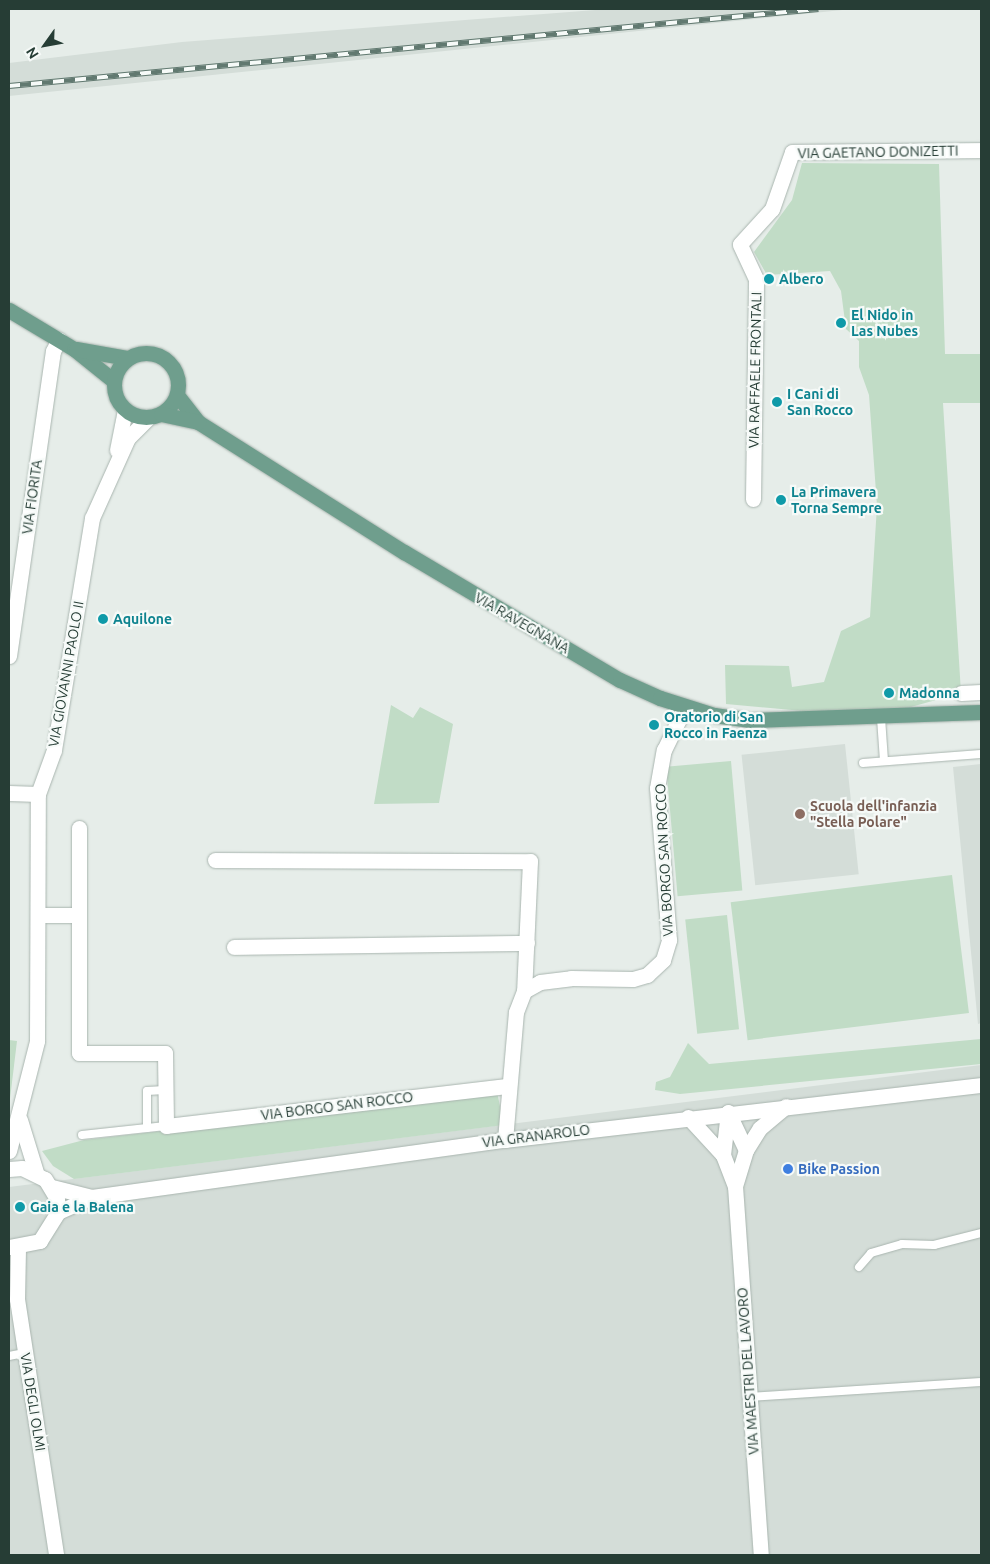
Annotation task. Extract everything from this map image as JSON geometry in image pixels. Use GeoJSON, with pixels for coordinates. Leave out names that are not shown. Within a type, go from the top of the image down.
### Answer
{"type":"FeatureCollection","features":[{"type":"Feature","properties":{"kind":"main road"},"geometry":{"type":"LineString","coordinates":[[9,310],[74,349],[114,381]]}},
{"type":"Feature","properties":{"kind":"main road"},"geometry":{"type":"LineString","coordinates":[[74,349],[128,358],[144,353],[169,362],[178,378],[177,395],[155,416]]}},
{"type":"Feature","properties":{"kind":"main road"},"geometry":{"type":"LineString","coordinates":[[125,410],[116,397],[114,381],[128,358]]}},
{"type":"Feature","properties":{"kind":"main road","name":"VIA RAVEGNANA"},"geometry":{"type":"LineString","coordinates":[[177,395],[198,422],[480,598],[620,680],[685,707],[751,720],[881,718],[981,712]]}},
{"type":"Feature","properties":{"kind":"main road","name":"VIA RAVEGNANA"},"geometry":{"type":"LineString","coordinates":[[125,410],[198,422]]}},
{"type":"Feature","properties":{"kind":"street","name":"VIA GAETANO DONIZETTI"},"geometry":{"type":"LineString","coordinates":[[740,244],[772,209],[784,184],[792,152],[981,150]]}},
{"type":"Feature","properties":{"kind":"street","name":"VIA RAFFAELE FRONTALI"},"geometry":{"type":"LineString","coordinates":[[740,244],[756,279],[753,499]]}},
{"type":"Feature","properties":{"kind":"street","name":"VIA FIORITA"},"geometry":{"type":"LineString","coordinates":[[9,656],[53,351],[58,339]]}},
{"type":"Feature","properties":{"kind":"street","name":"VIA GIOVANNI PAOLO II"},"geometry":{"type":"LineString","coordinates":[[114,467],[125,410]]}},
{"type":"Feature","properties":{"kind":"street","name":"VIA GIOVANNI PAOLO II"},"geometry":{"type":"LineString","coordinates":[[9,1151],[20,1118],[37,1041],[40,915],[38,794],[54,750],[92,518],[128,438],[155,416]]}},
{"type":"Feature","properties":{"kind":"street"},"geometry":{"type":"LineString","coordinates":[[961,693],[981,692]]}},
{"type":"Feature","properties":{"kind":"street","name":"VIA BORGO SAN ROCCO"},"geometry":{"type":"LineString","coordinates":[[524,991],[540,982],[572,978],[633,979],[647,975],[663,960],[669,940],[657,788],[664,750],[685,707]]}},
{"type":"Feature","properties":{"kind":"street"},"geometry":{"type":"LineString","coordinates":[[9,793],[38,794]]}},
{"type":"Feature","properties":{"kind":"street"},"geometry":{"type":"LineString","coordinates":[[79,828],[79,1053],[164,1053],[166,1126]]}},
{"type":"Feature","properties":{"kind":"street"},"geometry":{"type":"LineString","coordinates":[[215,860],[530,861],[524,991],[516,1012],[508,1086],[505,1140]]}},
{"type":"Feature","properties":{"kind":"street"},"geometry":{"type":"LineString","coordinates":[[40,915],[79,915]]}},
{"type":"Feature","properties":{"kind":"street"},"geometry":{"type":"LineString","coordinates":[[234,947],[527,943]]}},
{"type":"Feature","properties":{"kind":"street","name":"VIA BORGO SAN ROCCO"},"geometry":{"type":"LineString","coordinates":[[166,1126],[508,1086]]}},
{"type":"Feature","properties":{"kind":"street","name":"VIA GRANAROLO"},"geometry":{"type":"LineString","coordinates":[[92,1197],[505,1140],[728,1112],[981,1086]]}},
{"type":"Feature","properties":{"kind":"street","name":"VIA MAESTRI DEL LAVORO"},"geometry":{"type":"LineString","coordinates":[[735,1186],[746,1150],[760,1128],[786,1106]]}},
{"type":"Feature","properties":{"kind":"street"},"geometry":{"type":"LineString","coordinates":[[728,1112],[746,1150]]}},
{"type":"Feature","properties":{"kind":"street","name":"VIA MAESTRI DEL LAVORO"},"geometry":{"type":"LineString","coordinates":[[723,1154],[728,1112]]}},
{"type":"Feature","properties":{"kind":"street","name":"VIA MAESTRI DEL LAVORO"},"geometry":{"type":"LineString","coordinates":[[688,1117],[723,1154],[735,1186],[761,1555]]}},
{"type":"Feature","properties":{"kind":"street","name":"VIA GIOVANNI PAOLO II"},"geometry":{"type":"LineString","coordinates":[[20,1118],[36,1172]]}},
{"type":"Feature","properties":{"kind":"street"},"geometry":{"type":"LineString","coordinates":[[9,1169],[36,1172],[52,1187],[92,1197]]}},
{"type":"Feature","properties":{"kind":"street"},"geometry":{"type":"LineString","coordinates":[[52,1187],[58,1212]]}},
{"type":"Feature","properties":{"kind":"street"},"geometry":{"type":"LineString","coordinates":[[13,1247],[40,1241],[58,1212],[92,1197]]}},
{"type":"Feature","properties":{"kind":"street","name":"VIA DEGLI OLMI"},"geometry":{"type":"LineString","coordinates":[[13,1247],[17,1298],[56,1555]]}},
{"type":"Feature","properties":{"kind":"lane"},"geometry":{"type":"LineString","coordinates":[[881,718],[884,761]]}},
{"type":"Feature","properties":{"kind":"lane"},"geometry":{"type":"LineString","coordinates":[[863,764],[981,754]]}},
{"type":"Feature","properties":{"kind":"lane"},"geometry":{"type":"LineString","coordinates":[[147,1128],[147,1091],[165,1090]]}},
{"type":"Feature","properties":{"kind":"lane","name":"VIA BORGO SAN ROCCO"},"geometry":{"type":"LineString","coordinates":[[82,1135],[166,1126]]}},
{"type":"Feature","properties":{"kind":"lane"},"geometry":{"type":"LineString","coordinates":[[859,1267],[871,1253],[902,1244],[934,1245],[981,1234]]}},
{"type":"Feature","properties":{"kind":"lane"},"geometry":{"type":"LineString","coordinates":[[9,1356],[25,1353]]}},
{"type":"Feature","properties":{"kind":"lane"},"geometry":{"type":"LineString","coordinates":[[749,1397],[981,1382]]}},
{"type":"Feature","properties":{"kind":"shaded area"},"geometry":{"type":"Polygon","coordinates":[[[608,9],[852,9],[9,96],[9,63],[182,42],[608,9]]]}},
{"type":"Feature","properties":{"kind":"shaded area","name":"Scuola dell'infanzia \"Stella Polare\""},"geometry":{"type":"Polygon","coordinates":[[[845,744],[859,874],[755,885],[742,755],[845,744]]]}},
{"type":"Feature","properties":{"kind":"shaded area"},"geometry":{"type":"Polygon","coordinates":[[[981,764],[981,1023],[978,1024],[953,767],[981,764]]]}},
{"type":"Feature","properties":{"kind":"shaded area"},"geometry":{"type":"Polygon","coordinates":[[[981,1065],[981,1555],[9,1555],[9,1187],[981,1065]]]}},
{"type":"Feature","properties":{"kind":"green space"},"geometry":{"type":"Polygon","coordinates":[[[802,163],[939,164],[945,354],[981,354],[981,403],[943,403],[961,693],[893,712],[825,713],[726,704],[725,665],[789,666],[792,687],[824,682],[841,631],[870,617],[877,506],[869,395],[859,367],[859,341],[846,329],[841,291],[830,271],[767,275],[754,252],[792,200],[802,163]]]}},
{"type":"Feature","properties":{"kind":"green space"},"geometry":{"type":"Polygon","coordinates":[[[391,705],[413,718],[420,707],[453,724],[439,803],[374,804],[391,705]]]}},
{"type":"Feature","properties":{"kind":"green space"},"geometry":{"type":"Polygon","coordinates":[[[731,761],[742,891],[678,896],[666,767],[731,761]]]}},
{"type":"Feature","properties":{"kind":"green space"},"geometry":{"type":"Polygon","coordinates":[[[952,875],[969,1013],[748,1040],[731,902],[952,875]]]}},
{"type":"Feature","properties":{"kind":"green space"},"geometry":{"type":"Polygon","coordinates":[[[727,915],[739,1029],[697,1034],[685,919],[727,915]]]}},
{"type":"Feature","properties":{"kind":"green space"},"geometry":{"type":"Polygon","coordinates":[[[981,1039],[981,1064],[680,1094],[655,1090],[656,1082],[670,1077],[688,1043],[709,1064],[981,1039]]]}},
{"type":"Feature","properties":{"kind":"green space"},"geometry":{"type":"Polygon","coordinates":[[[9,1040],[17,1041],[9,1107],[9,1040]]]}},
{"type":"Feature","properties":{"kind":"green space"},"geometry":{"type":"Polygon","coordinates":[[[497,1092],[504,1125],[74,1179],[53,1166],[42,1151],[84,1140],[497,1092]]]}},
{"type":"Feature","properties":{"kind":"railway"},"geometry":{"type":"LineString","coordinates":[[9,86],[818,9]]}},
{"type":"Feature","properties":{"kind":"place","name":"Albero"},"geometry":{"type":"Point","coordinates":[769,279]}},
{"type":"Feature","properties":{"kind":"place","name":"El Nido in Las Nubes"},"geometry":{"type":"Point","coordinates":[841,323]}},
{"type":"Feature","properties":{"kind":"place","name":"I Cani di San Rocco"},"geometry":{"type":"Point","coordinates":[777,402]}},
{"type":"Feature","properties":{"kind":"place","name":"La Primavera Torna Sempre"},"geometry":{"type":"Point","coordinates":[781,500]}},
{"type":"Feature","properties":{"kind":"place","name":"Aquilone"},"geometry":{"type":"Point","coordinates":[103,619]}},
{"type":"Feature","properties":{"kind":"place","name":"Madonna"},"geometry":{"type":"Point","coordinates":[889,693]}},
{"type":"Feature","properties":{"kind":"place","name":"Oratorio di San Rocco in Faenza"},"geometry":{"type":"Point","coordinates":[654,725]}},
{"type":"Feature","properties":{"kind":"place","name":"Scuola dell'infanzia \"Stella Polare\""},"geometry":{"type":"Point","coordinates":[800,814]}},
{"type":"Feature","properties":{"kind":"place","name":"Bike Passion"},"geometry":{"type":"Point","coordinates":[788,1169]}},
{"type":"Feature","properties":{"kind":"place","name":"Gaia e la Balena"},"geometry":{"type":"Point","coordinates":[20,1207]}}]}
